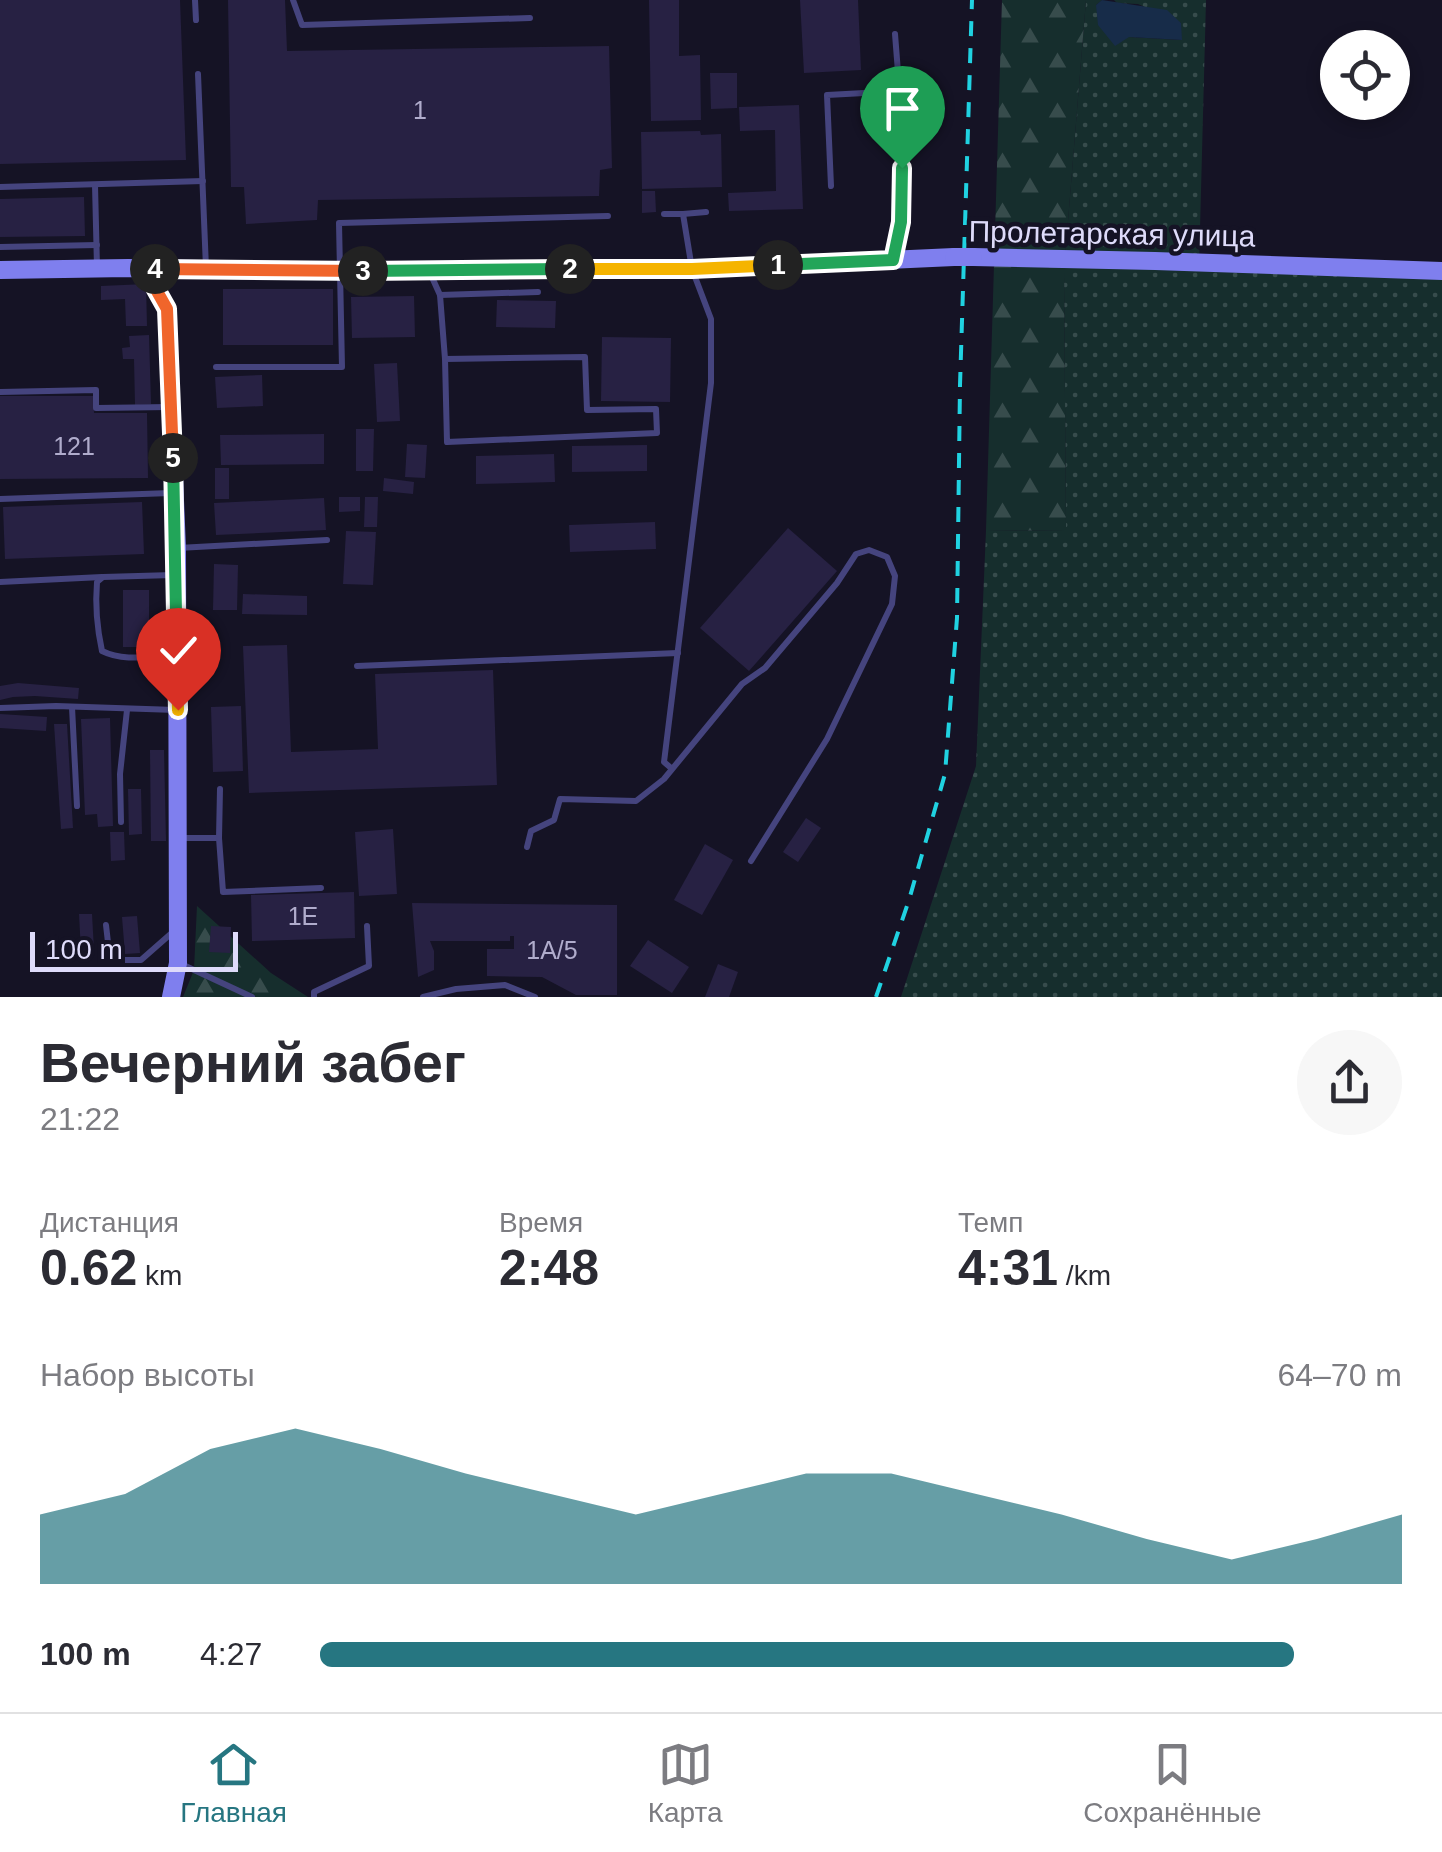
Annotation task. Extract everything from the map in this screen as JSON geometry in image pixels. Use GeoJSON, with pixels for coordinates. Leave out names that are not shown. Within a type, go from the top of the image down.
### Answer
{"type":"FeatureCollection","features":[{"type":"Feature","properties":{"kind":"street","name":"Пролетарская улица"},"geometry":{"type":"LineString","coordinates":[[0,270],[692,269],[964,257],[1442,272]]}},
{"type":"Feature","properties":{"kind":"street"},"geometry":{"type":"LineString","coordinates":[[144,268],[167,309],[171,407],[178,710],[178,962],[171,997]]}},
{"type":"Feature","properties":{"kind":"lane"},"geometry":{"type":"LineString","coordinates":[[195,0],[196,20]]}},
{"type":"Feature","properties":{"kind":"lane"},"geometry":{"type":"LineString","coordinates":[[294,0],[302,26],[530,18]]}},
{"type":"Feature","properties":{"kind":"lane"},"geometry":{"type":"LineString","coordinates":[[893,260],[901,222],[905,107],[895,34]]}},
{"type":"Feature","properties":{"kind":"lane"},"geometry":{"type":"LineString","coordinates":[[198,74],[206,270]]}},
{"type":"Feature","properties":{"kind":"lane"},"geometry":{"type":"LineString","coordinates":[[831,186],[827,95],[902,91]]}},
{"type":"Feature","properties":{"kind":"lane"},"geometry":{"type":"LineString","coordinates":[[0,187],[203,182]]}},
{"type":"Feature","properties":{"kind":"lane"},"geometry":{"type":"LineString","coordinates":[[95,184],[97,269]]}},
{"type":"Feature","properties":{"kind":"lane"},"geometry":{"type":"LineString","coordinates":[[664,214],[706,212]]}},
{"type":"Feature","properties":{"kind":"lane"},"geometry":{"type":"LineString","coordinates":[[672,768],[664,762],[712,383],[711,319],[692,269],[683,214]]}},
{"type":"Feature","properties":{"kind":"lane"},"geometry":{"type":"LineString","coordinates":[[216,367],[342,367],[338,223],[608,216]]}},
{"type":"Feature","properties":{"kind":"lane"},"geometry":{"type":"LineString","coordinates":[[0,247],[97,245]]}},
{"type":"Feature","properties":{"kind":"lane"},"geometry":{"type":"LineString","coordinates":[[22,246],[23,270]]}},
{"type":"Feature","properties":{"kind":"lane"},"geometry":{"type":"LineString","coordinates":[[428,270],[440,295],[447,442],[657,433],[656,409],[587,410],[585,357],[445,359]]}},
{"type":"Feature","properties":{"kind":"lane"},"geometry":{"type":"LineString","coordinates":[[440,295],[538,292]]}},
{"type":"Feature","properties":{"kind":"lane"},"geometry":{"type":"LineString","coordinates":[[0,392],[96,390],[96,408],[171,407]]}},
{"type":"Feature","properties":{"kind":"lane"},"geometry":{"type":"LineString","coordinates":[[0,498],[172,493]]}},
{"type":"Feature","properties":{"kind":"lane"},"geometry":{"type":"LineString","coordinates":[[176,548],[327,540]]}},
{"type":"Feature","properties":{"kind":"lane"},"geometry":{"type":"LineString","coordinates":[[527,848],[531,831],[554,820],[560,799],[636,801],[664,779],[742,684],[765,668],[837,584],[856,554],[870,550],[887,557],[894,576],[892,604],[827,740],[750,861]]}},
{"type":"Feature","properties":{"kind":"lane"},"geometry":{"type":"LineString","coordinates":[[0,582],[173,575]]}},
{"type":"Feature","properties":{"kind":"lane"},"geometry":{"type":"LineString","coordinates":[[103,577],[97,582],[96,601],[102,651],[128,658],[174,655]]}},
{"type":"Feature","properties":{"kind":"lane"},"geometry":{"type":"LineString","coordinates":[[357,666],[678,654]]}},
{"type":"Feature","properties":{"kind":"lane"},"geometry":{"type":"LineString","coordinates":[[72,707],[78,806]]}},
{"type":"Feature","properties":{"kind":"lane"},"geometry":{"type":"LineString","coordinates":[[0,708],[178,710]]}},
{"type":"Feature","properties":{"kind":"lane"},"geometry":{"type":"LineString","coordinates":[[121,822],[120,774],[127,710]]}},
{"type":"Feature","properties":{"kind":"lane"},"geometry":{"type":"LineString","coordinates":[[220,789],[222,892],[322,888]]}},
{"type":"Feature","properties":{"kind":"lane"},"geometry":{"type":"LineString","coordinates":[[178,838],[220,838]]}},
{"type":"Feature","properties":{"kind":"lane"},"geometry":{"type":"LineString","coordinates":[[106,925],[110,960],[142,960],[178,926]]}},
{"type":"Feature","properties":{"kind":"lane"},"geometry":{"type":"LineString","coordinates":[[314,997],[314,992],[369,966],[367,926]]}},
{"type":"Feature","properties":{"kind":"lane"},"geometry":{"type":"LineString","coordinates":[[178,962],[252,997]]}},
{"type":"Feature","properties":{"kind":"lane"},"geometry":{"type":"LineString","coordinates":[[423,997],[456,989],[505,986],[535,997]]}},
{"type":"Feature","properties":{"kind":"green space"},"geometry":{"type":"Polygon","coordinates":[[[1002,0],[1086,0],[1064,270],[1066,530],[986,531],[1002,0]]]}},
{"type":"Feature","properties":{"kind":"green space"},"geometry":{"type":"Polygon","coordinates":[[[1086,0],[1102,0],[1096,5],[1129,37],[1181,40],[1181,23],[1138,4],[1114,0],[1206,0],[1199,267],[1442,272],[1442,997],[901,997],[976,766],[986,531],[1066,530],[1064,270],[1086,0]]]}},
{"type":"Feature","properties":{"kind":"green space"},"geometry":{"type":"Polygon","coordinates":[[[197,906],[271,973],[308,997],[183,997],[194,970],[197,906]]]}},
{"type":"Feature","properties":{"kind":"water"},"geometry":{"type":"Polygon","coordinates":[[[1102,0],[1167,10],[1181,23],[1182,40],[1129,37],[1115,46],[1098,25],[1096,5],[1102,0]]]}},
{"type":"Feature","properties":{"kind":"building"},"geometry":{"type":"Polygon","coordinates":[[[0,0],[180,0],[186,160],[0,164],[0,0]]]}},
{"type":"Feature","properties":{"kind":"building"},"geometry":{"type":"Polygon","coordinates":[[[228,0],[285,0],[287,51],[609,46],[612,168],[600,170],[599,196],[318,200],[317,220],[246,224],[244,187],[231,187],[228,0]]]}},
{"type":"Feature","properties":{"kind":"building"},"geometry":{"type":"Polygon","coordinates":[[[649,0],[679,0],[679,56],[700,55],[701,120],[651,121],[649,0]]]}},
{"type":"Feature","properties":{"kind":"building"},"geometry":{"type":"Polygon","coordinates":[[[800,0],[858,0],[861,70],[804,73],[800,0]]]}},
{"type":"Feature","properties":{"kind":"building"},"geometry":{"type":"Polygon","coordinates":[[[710,73],[737,73],[737,108],[711,109],[710,73]]]}},
{"type":"Feature","properties":{"kind":"building"},"geometry":{"type":"Polygon","coordinates":[[[799,105],[803,209],[729,211],[728,193],[776,191],[775,130],[740,131],[739,107],[799,105]]]}},
{"type":"Feature","properties":{"kind":"building"},"geometry":{"type":"Polygon","coordinates":[[[700,131],[701,135],[721,134],[722,187],[642,189],[641,132],[700,131]]]}},
{"type":"Feature","properties":{"kind":"building"},"geometry":{"type":"Polygon","coordinates":[[[642,191],[655,191],[656,212],[642,213],[642,191]]]}},
{"type":"Feature","properties":{"kind":"building"},"geometry":{"type":"Polygon","coordinates":[[[84,197],[85,236],[0,237],[0,199],[84,197]]]}},
{"type":"Feature","properties":{"kind":"building"},"geometry":{"type":"Polygon","coordinates":[[[146,284],[147,326],[126,326],[125,299],[101,300],[101,286],[146,284]]]}},
{"type":"Feature","properties":{"kind":"building"},"geometry":{"type":"Polygon","coordinates":[[[223,289],[333,289],[333,345],[223,345],[223,289]]]}},
{"type":"Feature","properties":{"kind":"building"},"geometry":{"type":"Polygon","coordinates":[[[414,296],[415,337],[352,338],[351,297],[414,296]]]}},
{"type":"Feature","properties":{"kind":"building"},"geometry":{"type":"Polygon","coordinates":[[[497,300],[556,301],[555,328],[496,327],[497,300]]]}},
{"type":"Feature","properties":{"kind":"building"},"geometry":{"type":"Polygon","coordinates":[[[149,335],[151,404],[135,405],[134,359],[123,359],[122,348],[130,347],[129,336],[149,335]]]}},
{"type":"Feature","properties":{"kind":"building"},"geometry":{"type":"Polygon","coordinates":[[[602,337],[671,338],[670,402],[601,401],[602,337]]]}},
{"type":"Feature","properties":{"kind":"building"},"geometry":{"type":"Polygon","coordinates":[[[397,363],[400,421],[377,422],[374,364],[397,363]]]}},
{"type":"Feature","properties":{"kind":"building"},"geometry":{"type":"Polygon","coordinates":[[[262,375],[263,406],[217,408],[215,377],[262,375]]]}},
{"type":"Feature","properties":{"kind":"building"},"geometry":{"type":"Polygon","coordinates":[[[0,396],[93,396],[94,413],[147,413],[148,478],[0,479],[0,396]]]}},
{"type":"Feature","properties":{"kind":"building"},"geometry":{"type":"Polygon","coordinates":[[[356,429],[374,429],[373,471],[356,471],[356,429]]]}},
{"type":"Feature","properties":{"kind":"building"},"geometry":{"type":"Polygon","coordinates":[[[324,434],[324,464],[221,465],[220,435],[324,434]]]}},
{"type":"Feature","properties":{"kind":"building"},"geometry":{"type":"Polygon","coordinates":[[[407,444],[427,445],[425,478],[405,477],[407,444]]]}},
{"type":"Feature","properties":{"kind":"building"},"geometry":{"type":"Polygon","coordinates":[[[647,445],[647,471],[572,472],[572,446],[647,445]]]}},
{"type":"Feature","properties":{"kind":"building"},"geometry":{"type":"Polygon","coordinates":[[[554,454],[555,482],[476,484],[476,456],[554,454]]]}},
{"type":"Feature","properties":{"kind":"building"},"geometry":{"type":"Polygon","coordinates":[[[215,468],[229,468],[229,499],[215,499],[215,468]]]}},
{"type":"Feature","properties":{"kind":"building"},"geometry":{"type":"Polygon","coordinates":[[[384,478],[414,482],[413,494],[383,491],[384,478]]]}},
{"type":"Feature","properties":{"kind":"building"},"geometry":{"type":"Polygon","coordinates":[[[339,497],[360,497],[360,511],[339,512],[339,497]]]}},
{"type":"Feature","properties":{"kind":"building"},"geometry":{"type":"Polygon","coordinates":[[[365,497],[378,497],[377,527],[364,527],[365,497]]]}},
{"type":"Feature","properties":{"kind":"building"},"geometry":{"type":"Polygon","coordinates":[[[324,498],[326,530],[216,535],[214,503],[324,498]]]}},
{"type":"Feature","properties":{"kind":"building"},"geometry":{"type":"Polygon","coordinates":[[[142,502],[144,554],[5,559],[3,507],[142,502]]]}},
{"type":"Feature","properties":{"kind":"building"},"geometry":{"type":"Polygon","coordinates":[[[655,522],[656,549],[570,552],[569,525],[655,522]]]}},
{"type":"Feature","properties":{"kind":"building"},"geometry":{"type":"Polygon","coordinates":[[[788,528],[837,571],[749,671],[700,628],[788,528]]]}},
{"type":"Feature","properties":{"kind":"building"},"geometry":{"type":"Polygon","coordinates":[[[346,531],[376,532],[373,585],[343,584],[346,531]]]}},
{"type":"Feature","properties":{"kind":"building"},"geometry":{"type":"Polygon","coordinates":[[[214,564],[238,565],[237,610],[213,610],[214,564]]]}},
{"type":"Feature","properties":{"kind":"building"},"geometry":{"type":"Polygon","coordinates":[[[123,590],[149,590],[149,647],[123,647],[123,590]]]}},
{"type":"Feature","properties":{"kind":"building"},"geometry":{"type":"Polygon","coordinates":[[[243,594],[307,596],[307,615],[242,614],[243,594]]]}},
{"type":"Feature","properties":{"kind":"building"},"geometry":{"type":"Polygon","coordinates":[[[287,645],[291,752],[378,749],[375,674],[493,670],[497,785],[249,793],[243,646],[287,645]]]}},
{"type":"Feature","properties":{"kind":"building"},"geometry":{"type":"Polygon","coordinates":[[[18,683],[79,688],[78,699],[35,696],[0,700],[0,686],[18,683]]]}},
{"type":"Feature","properties":{"kind":"building"},"geometry":{"type":"Polygon","coordinates":[[[241,706],[243,771],[213,772],[211,707],[241,706]]]}},
{"type":"Feature","properties":{"kind":"building"},"geometry":{"type":"Polygon","coordinates":[[[0,714],[47,717],[46,731],[0,728],[0,714]]]}},
{"type":"Feature","properties":{"kind":"building"},"geometry":{"type":"Polygon","coordinates":[[[110,718],[113,826],[98,827],[97,814],[85,815],[81,719],[110,718]]]}},
{"type":"Feature","properties":{"kind":"building"},"geometry":{"type":"Polygon","coordinates":[[[54,724],[67,724],[73,828],[61,829],[54,724]]]}},
{"type":"Feature","properties":{"kind":"building"},"geometry":{"type":"Polygon","coordinates":[[[150,750],[164,750],[166,841],[151,841],[150,750]]]}},
{"type":"Feature","properties":{"kind":"building"},"geometry":{"type":"Polygon","coordinates":[[[128,789],[141,789],[142,834],[129,835],[128,789]]]}},
{"type":"Feature","properties":{"kind":"building"},"geometry":{"type":"Polygon","coordinates":[[[806,818],[821,828],[798,862],[783,852],[806,818]]]}},
{"type":"Feature","properties":{"kind":"building"},"geometry":{"type":"Polygon","coordinates":[[[393,829],[397,894],[359,896],[355,832],[393,829]]]}},
{"type":"Feature","properties":{"kind":"building"},"geometry":{"type":"Polygon","coordinates":[[[110,832],[124,832],[125,860],[111,861],[110,832]]]}},
{"type":"Feature","properties":{"kind":"building"},"geometry":{"type":"Polygon","coordinates":[[[705,844],[733,860],[702,915],[674,900],[705,844]]]}},
{"type":"Feature","properties":{"kind":"building"},"geometry":{"type":"Polygon","coordinates":[[[354,892],[355,938],[252,941],[251,895],[354,892]]]}},
{"type":"Feature","properties":{"kind":"building"},"geometry":{"type":"Polygon","coordinates":[[[412,903],[617,905],[617,995],[576,995],[542,977],[487,976],[487,949],[514,949],[514,936],[510,936],[510,941],[430,941],[434,970],[418,977],[412,903]]]}},
{"type":"Feature","properties":{"kind":"building"},"geometry":{"type":"Polygon","coordinates":[[[79,914],[92,914],[94,950],[81,951],[79,914]]]}},
{"type":"Feature","properties":{"kind":"building"},"geometry":{"type":"Polygon","coordinates":[[[137,916],[140,953],[125,954],[122,917],[137,916]]]}},
{"type":"Feature","properties":{"kind":"building"},"geometry":{"type":"Polygon","coordinates":[[[211,926],[231,927],[230,953],[209,952],[211,926]]]}},
{"type":"Feature","properties":{"kind":"building"},"geometry":{"type":"Polygon","coordinates":[[[648,940],[689,967],[672,993],[630,966],[648,940]]]}},
{"type":"Feature","properties":{"kind":"building"},"geometry":{"type":"Polygon","coordinates":[[[718,964],[738,972],[729,997],[705,997],[718,964]]]}},
{"type":"Feature","properties":{"kind":"railway"},"geometry":{"type":"LineString","coordinates":[[876,997],[945,774],[957,618],[972,0]]}},
{"type":"Feature","properties":{"kind":"route"},"geometry":{"type":"LineString","coordinates":[[178,710],[167,309],[144,268],[692,269],[893,260],[901,222],[902,168]]}}]}
